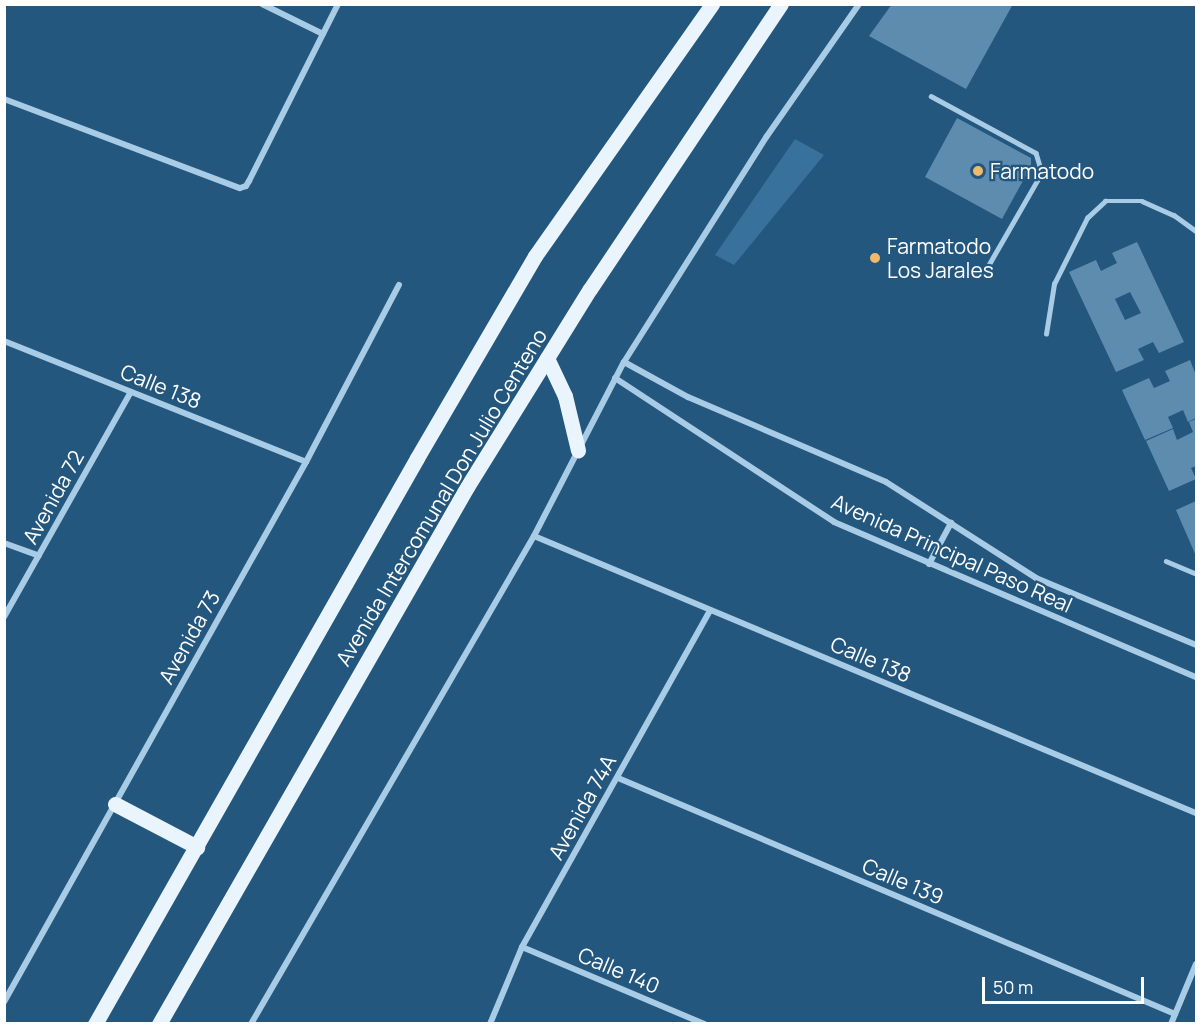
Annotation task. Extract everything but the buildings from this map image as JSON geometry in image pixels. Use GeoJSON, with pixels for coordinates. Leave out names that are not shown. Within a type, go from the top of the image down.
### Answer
{"type":"FeatureCollection","features":[{"type":"Feature","properties":{"kind":"main road","name":"Avenida Intercomunal Don Julio Centeno"},"geometry":{"type":"LineString","coordinates":[[95,1023],[417,458],[535,256],[712,4]]}},
{"type":"Feature","properties":{"kind":"main road","name":"Avenida Intercomunal Don Julio Centeno"},"geometry":{"type":"LineString","coordinates":[[159,1023],[467,487],[590,289],[781,4]]}},
{"type":"Feature","properties":{"kind":"main road"},"geometry":{"type":"LineString","coordinates":[[547,358],[565,396],[578,450]]}},
{"type":"Feature","properties":{"kind":"main road"},"geometry":{"type":"LineString","coordinates":[[115,804],[197,846]]}},
{"type":"Feature","properties":{"kind":"street"},"geometry":{"type":"LineString","coordinates":[[262,4],[323,34]]}},
{"type":"Feature","properties":{"kind":"street"},"geometry":{"type":"LineString","coordinates":[[4,99],[240,188],[246,186],[249,181],[338,4]]}},
{"type":"Feature","properties":{"kind":"street"},"geometry":{"type":"LineString","coordinates":[[251,1023],[534,536],[624,362],[767,136],[860,4]]}},
{"type":"Feature","properties":{"kind":"street","name":"Avenida 73"},"geometry":{"type":"LineString","coordinates":[[4,1002],[306,462],[399,285]]}},
{"type":"Feature","properties":{"kind":"street","name":"Calle 138"},"geometry":{"type":"LineString","coordinates":[[4,341],[306,462]]}},
{"type":"Feature","properties":{"kind":"street","name":"Avenida Principal Paso Real"},"geometry":{"type":"LineString","coordinates":[[624,362],[688,397],[886,482],[1036,578],[1197,645]]}},
{"type":"Feature","properties":{"kind":"street","name":"Avenida Principal Paso Real"},"geometry":{"type":"LineString","coordinates":[[615,378],[834,522],[1197,677]]}},
{"type":"Feature","properties":{"kind":"street","name":"Avenida 72"},"geometry":{"type":"LineString","coordinates":[[4,618],[131,392]]}},
{"type":"Feature","properties":{"kind":"street"},"geometry":{"type":"LineString","coordinates":[[929,564],[951,523]]}},
{"type":"Feature","properties":{"kind":"street","name":"Calle 138"},"geometry":{"type":"LineString","coordinates":[[534,536],[1197,813]]}},
{"type":"Feature","properties":{"kind":"street"},"geometry":{"type":"LineString","coordinates":[[4,543],[39,556]]}},
{"type":"Feature","properties":{"kind":"street","name":"Avenida 74A"},"geometry":{"type":"LineString","coordinates":[[489,1023],[522,947],[710,610]]}},
{"type":"Feature","properties":{"kind":"street","name":"Calle 139"},"geometry":{"type":"LineString","coordinates":[[618,778],[1175,1014]]}},
{"type":"Feature","properties":{"kind":"street","name":"Calle 140"},"geometry":{"type":"LineString","coordinates":[[522,947],[700,1023]]}},
{"type":"Feature","properties":{"kind":"street"},"geometry":{"type":"LineString","coordinates":[[1171,1023],[1197,964]]}},
{"type":"Feature","properties":{"kind":"lane"},"geometry":{"type":"LineString","coordinates":[[931,96],[1036,153],[1042,173],[989,265]]}},
{"type":"Feature","properties":{"kind":"lane"},"geometry":{"type":"LineString","coordinates":[[1046,334],[1054,284],[1087,218],[1105,201],[1142,201],[1174,215],[1197,231]]}},
{"type":"Feature","properties":{"kind":"lane"},"geometry":{"type":"LineString","coordinates":[[1166,561],[1197,574]]}},
{"type":"Feature","properties":{"kind":"shaded area"},"geometry":{"type":"Polygon","coordinates":[[[795,139],[824,155],[734,265],[715,255],[795,139]]]}},
{"type":"Feature","properties":{"kind":"place","name":"Farmatodo"},"geometry":{"type":"Point","coordinates":[978,171]}},
{"type":"Feature","properties":{"kind":"place","name":"Farmatodo Los Jarales"},"geometry":{"type":"Point","coordinates":[875,258]}}]}
